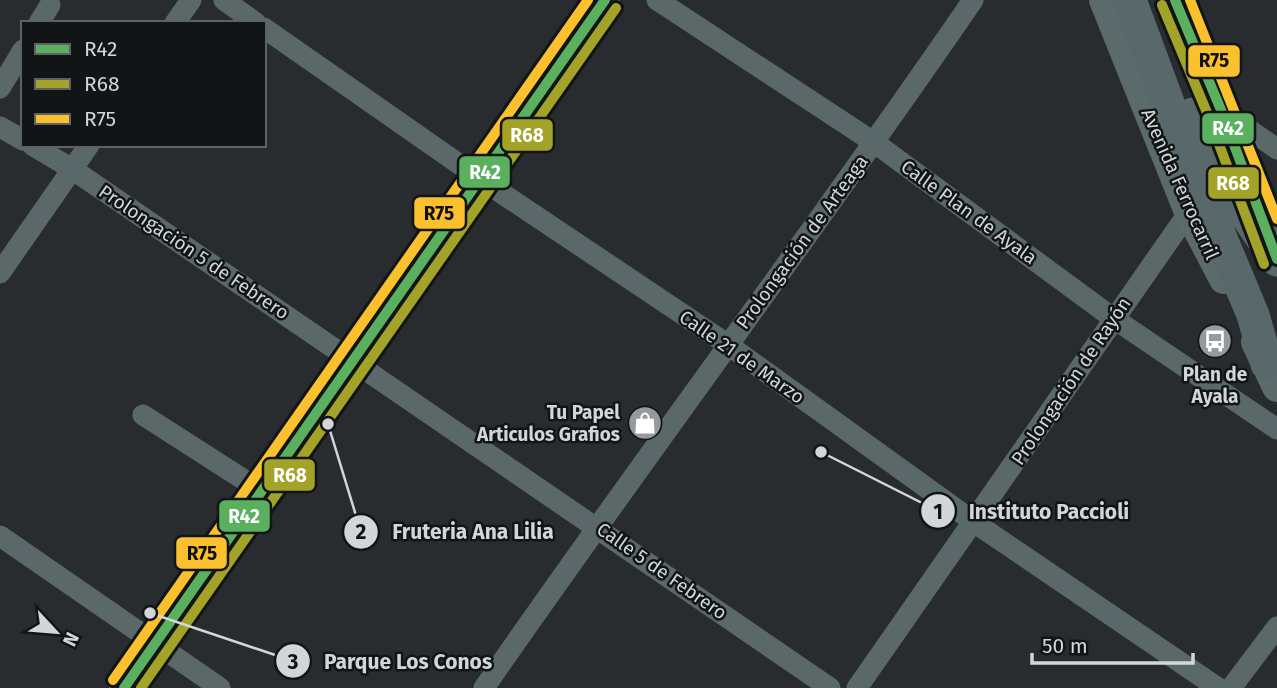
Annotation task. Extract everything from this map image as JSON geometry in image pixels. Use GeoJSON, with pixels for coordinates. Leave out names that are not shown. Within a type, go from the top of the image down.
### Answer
{"type":"FeatureCollection","features":[{"type":"Feature","properties":{"kind":"main road","name":"Avenida Ferrocarril"},"geometry":{"type":"LineString","coordinates":[[1130,0],[1197,180],[1253,315],[1272,375]]}},
{"type":"Feature","properties":{"kind":"main road","name":"Avenida Ferrocarril"},"geometry":{"type":"LineString","coordinates":[[1153,0],[1187,102],[1229,190],[1277,259]]}},
{"type":"Feature","properties":{"kind":"street"},"geometry":{"type":"LineString","coordinates":[[176,21],[191,0]]}},
{"type":"Feature","properties":{"kind":"street"},"geometry":{"type":"LineString","coordinates":[[224,0],[253,21]]}},
{"type":"Feature","properties":{"kind":"street"},"geometry":{"type":"LineString","coordinates":[[124,688],[605,0]]}},
{"type":"Feature","properties":{"kind":"street","name":"Calle Plan de Ayala"},"geometry":{"type":"LineString","coordinates":[[657,0],[875,143],[1113,318],[1277,429]]}},
{"type":"Feature","properties":{"kind":"street","name":"Prolongación de Arteaga"},"geometry":{"type":"LineString","coordinates":[[484,688],[596,526],[875,143],[973,0]]}},
{"type":"Feature","properties":{"kind":"street","name":"Avenida Ferrocarril"},"geometry":{"type":"LineString","coordinates":[[1104,0],[1189,212],[1272,375]]}},
{"type":"Feature","properties":{"kind":"street","name":"Avenida Ferrocarril"},"geometry":{"type":"LineString","coordinates":[[1175,0],[1221,110],[1277,259]]}},
{"type":"Feature","properties":{"kind":"street","name":"Calle 21 de Marzo"},"geometry":{"type":"LineString","coordinates":[[266,29],[478,178],[727,344],[975,522],[1218,688]]}},
{"type":"Feature","properties":{"kind":"street"},"geometry":{"type":"LineString","coordinates":[[0,88],[21,53]]}},
{"type":"Feature","properties":{"kind":"street"},"geometry":{"type":"LineString","coordinates":[[1221,110],[1277,149]]}},
{"type":"Feature","properties":{"kind":"street"},"geometry":{"type":"LineString","coordinates":[[0,127],[21,139]]}},
{"type":"Feature","properties":{"kind":"street","name":"Prolongación 5 de Febrero"},"geometry":{"type":"LineString","coordinates":[[35,147],[72,169],[355,361]]}},
{"type":"Feature","properties":{"kind":"street"},"geometry":{"type":"LineString","coordinates":[[0,273],[88,147]]}},
{"type":"Feature","properties":{"kind":"street","name":"Prolongación de Rayón"},"geometry":{"type":"LineString","coordinates":[[857,688],[1189,212]]}},
{"type":"Feature","properties":{"kind":"street","name":"Calle 5 de Febrero"},"geometry":{"type":"LineString","coordinates":[[355,361],[830,688]]}},
{"type":"Feature","properties":{"kind":"street"},"geometry":{"type":"LineString","coordinates":[[143,415],[263,492]]}},
{"type":"Feature","properties":{"kind":"street"},"geometry":{"type":"LineString","coordinates":[[0,536],[220,688]]}},
{"type":"Feature","properties":{"kind":"street"},"geometry":{"type":"LineString","coordinates":[[1231,688],[1277,627]]}},
{"type":"Feature","properties":{"kind":"transit line","name":"R75"},"geometry":{"type":"LineString","coordinates":[[113,680],[588,0]]}},
{"type":"Feature","properties":{"kind":"transit line","name":"R42"},"geometry":{"type":"LineString","coordinates":[[124,688],[605,0]]}},
{"type":"Feature","properties":{"kind":"transit line","name":"R42"},"geometry":{"type":"LineString","coordinates":[[1175,0],[1221,110],[1277,259]]}},
{"type":"Feature","properties":{"kind":"transit line","name":"R75"},"geometry":{"type":"LineString","coordinates":[[1190,0],[1277,219]]}},
{"type":"Feature","properties":{"kind":"transit line","name":"R68"},"geometry":{"type":"LineString","coordinates":[[1162,5],[1208,115],[1264,264]]}},
{"type":"Feature","properties":{"kind":"transit line","name":"R68"},"geometry":{"type":"LineString","coordinates":[[141,688],[616,8]]}},
{"type":"Feature","properties":{"kind":"place","name":"Plan de Ayala"},"geometry":{"type":"Point","coordinates":[1215,341]}},
{"type":"Feature","properties":{"kind":"place","name":"Tu Papel Articulos Grafios"},"geometry":{"type":"Point","coordinates":[645,423]}},
{"type":"Feature","properties":{"kind":"place","name":"Fruteria Ana Lilia"},"geometry":{"type":"Point","coordinates":[328,424]}},
{"type":"Feature","properties":{"kind":"place","name":"Instituto Paccioli"},"geometry":{"type":"Point","coordinates":[821,452]}},
{"type":"Feature","properties":{"kind":"place","name":"Parque Los Conos"},"geometry":{"type":"Point","coordinates":[150,613]}}]}
